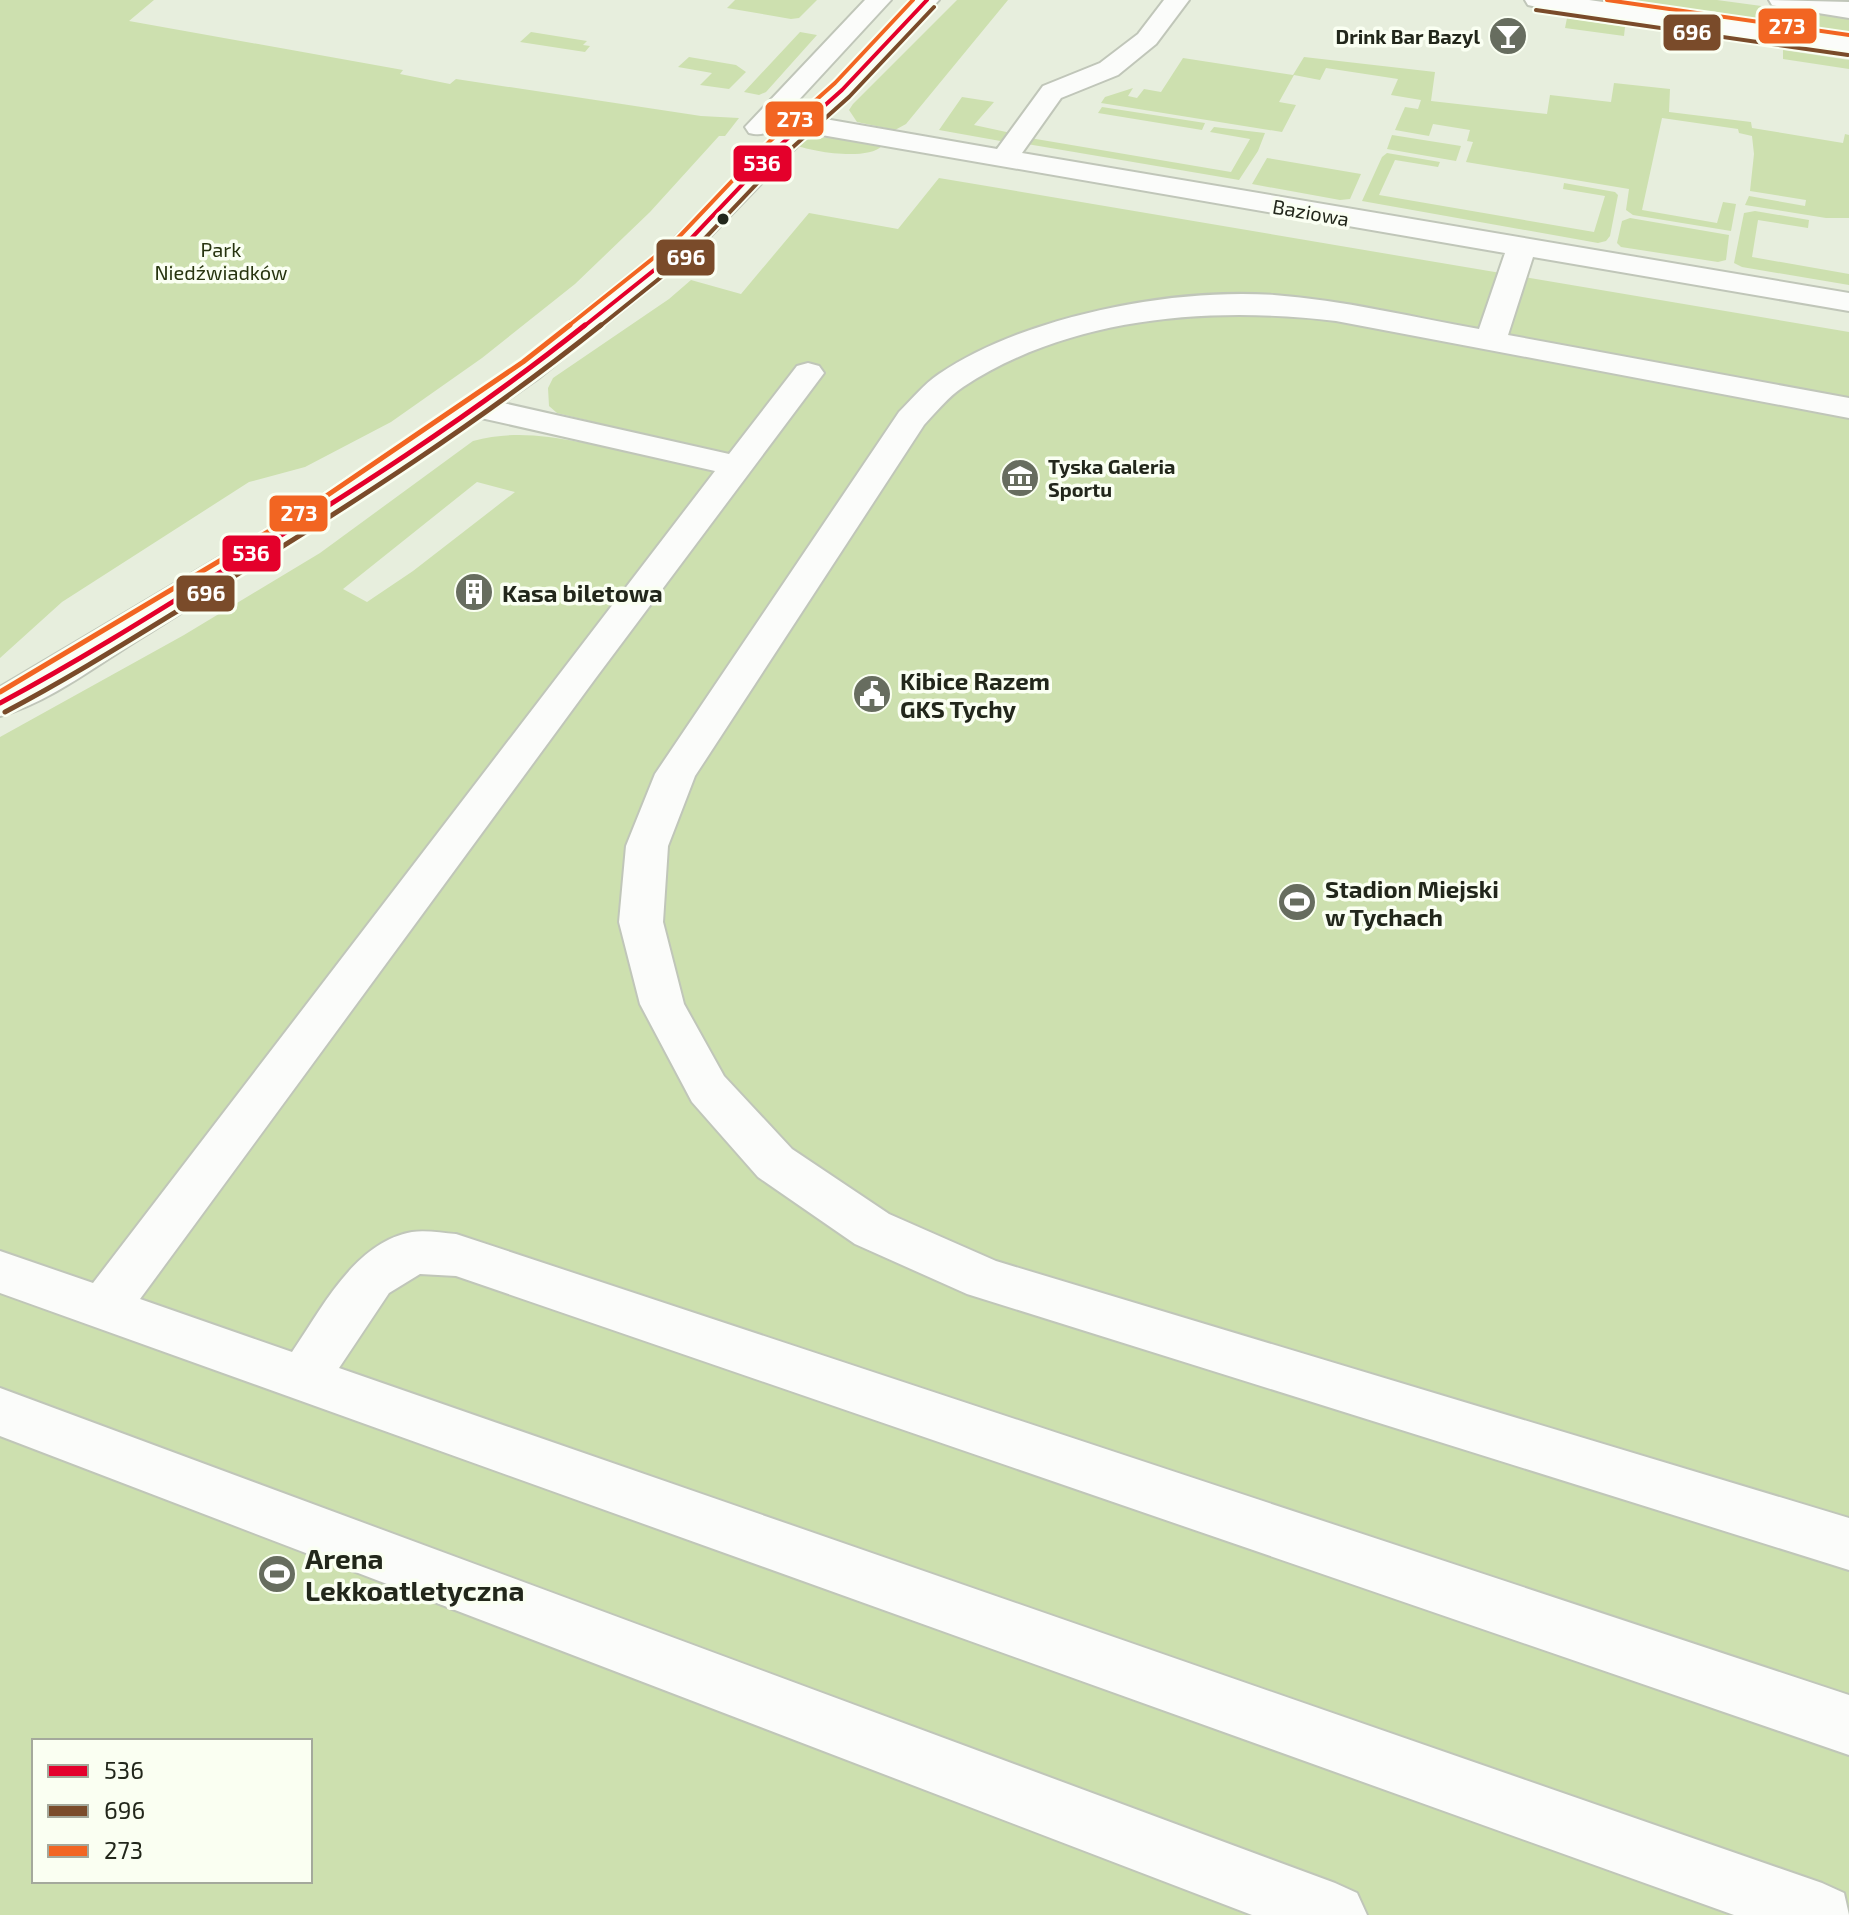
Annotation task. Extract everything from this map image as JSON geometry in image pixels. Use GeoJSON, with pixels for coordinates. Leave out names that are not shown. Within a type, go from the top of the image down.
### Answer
{"type":"FeatureCollection","features":[{"type":"Feature","properties":{"kind":"street"},"geometry":{"type":"LineString","coordinates":[[529,370],[607,283],[879,0]]}},
{"type":"Feature","properties":{"kind":"street"},"geometry":{"type":"LineString","coordinates":[[0,703],[51,676],[243,560],[478,407],[529,370],[683,247],[777,148],[807,124],[927,0]]}},
{"type":"Feature","properties":{"kind":"street"},"geometry":{"type":"LineString","coordinates":[[1005,158],[1052,92],[1109,69],[1147,39],[1177,0]]}},
{"type":"Feature","properties":{"kind":"street"},"geometry":{"type":"LineString","coordinates":[[1537,0],[1849,45]]}},
{"type":"Feature","properties":{"kind":"street"},"geometry":{"type":"LineString","coordinates":[[1781,0],[1849,10]]}},
{"type":"Feature","properties":{"kind":"street"},"geometry":{"type":"LineString","coordinates":[[848,32],[890,39]]}},
{"type":"Feature","properties":{"kind":"street","name":"Baziowa"},"geometry":{"type":"LineString","coordinates":[[778,107],[807,124],[1849,302]]}},
{"type":"Feature","properties":{"kind":"street"},"geometry":{"type":"LineString","coordinates":[[1491,340],[1522,246]]}},
{"type":"Feature","properties":{"kind":"street"},"geometry":{"type":"LineString","coordinates":[[1849,408],[1491,340],[1258,304],[1181,309],[1118,318],[1058,334],[1000,355],[952,381],[921,408],[675,774],[647,846],[641,922],[662,1004],[708,1089],[775,1163],[872,1229],[985,1279],[1849,1544]]}},
{"type":"Feature","properties":{"kind":"street"},"geometry":{"type":"LineString","coordinates":[[103,1309],[808,373]]}},
{"type":"Feature","properties":{"kind":"street"},"geometry":{"type":"LineString","coordinates":[[478,407],[737,466]]}},
{"type":"Feature","properties":{"kind":"street"},"geometry":{"type":"LineString","coordinates":[[303,1379],[371,1278],[413,1253],[456,1255],[1849,1725]]}},
{"type":"Feature","properties":{"kind":"street"},"geometry":{"type":"LineString","coordinates":[[0,1272],[1822,1915]]}},
{"type":"Feature","properties":{"kind":"street"},"geometry":{"type":"LineString","coordinates":[[0,1412],[1335,1915]]}},
{"type":"Feature","properties":{"kind":"green space","name":"Park Niedźwiadków"},"geometry":{"type":"Polygon","coordinates":[[[0,0],[154,0],[129,21],[403,70],[400,74],[450,84],[456,79],[701,116],[739,118],[650,212],[575,284],[482,358],[391,422],[305,467],[249,482],[62,602],[0,658],[0,0]]]}},
{"type":"Feature","properties":{"kind":"green space"},"geometry":{"type":"Polygon","coordinates":[[[735,0],[817,0],[799,18],[791,19],[727,8],[735,0]]]}},
{"type":"Feature","properties":{"kind":"green space"},"geometry":{"type":"Polygon","coordinates":[[[957,0],[1008,0],[906,124],[895,130],[857,122],[849,110],[853,104],[957,0]]]}},
{"type":"Feature","properties":{"kind":"green space"},"geometry":{"type":"Polygon","coordinates":[[[1588,0],[1717,0],[1849,18],[1849,37],[1588,0]]]}},
{"type":"Feature","properties":{"kind":"green space"},"geometry":{"type":"Polygon","coordinates":[[[1567,18],[1625,27],[1624,36],[1565,28],[1567,18]]]}},
{"type":"Feature","properties":{"kind":"green space"},"geometry":{"type":"Polygon","coordinates":[[[531,32],[587,41],[583,45],[590,46],[585,52],[520,42],[531,32]]]}},
{"type":"Feature","properties":{"kind":"green space"},"geometry":{"type":"Polygon","coordinates":[[[800,32],[817,35],[766,92],[759,95],[744,92],[800,32]]]}},
{"type":"Feature","properties":{"kind":"green space"},"geometry":{"type":"Polygon","coordinates":[[[1783,50],[1849,60],[1849,69],[1783,59],[1783,50]]]}},
{"type":"Feature","properties":{"kind":"green space"},"geometry":{"type":"Polygon","coordinates":[[[689,57],[736,65],[746,72],[729,89],[700,85],[712,73],[678,67],[689,57]]]}},
{"type":"Feature","properties":{"kind":"green space"},"geometry":{"type":"Polygon","coordinates":[[[1304,57],[1435,72],[1431,101],[1547,114],[1550,95],[1611,102],[1614,83],[1670,89],[1669,112],[1751,122],[1752,128],[1843,143],[1845,134],[1849,135],[1849,218],[1826,218],[1745,205],[1749,196],[1805,206],[1806,200],[1750,191],[1754,154],[1752,136],[1739,133],[1738,129],[1662,118],[1642,210],[1717,223],[1723,202],[1736,204],[1731,231],[1633,215],[1626,210],[1629,189],[1466,162],[1473,142],[1467,141],[1470,130],[1433,124],[1429,136],[1395,130],[1405,107],[1418,109],[1421,100],[1391,95],[1398,79],[1326,68],[1320,80],[1294,75],[1279,102],[1296,105],[1282,132],[1101,103],[1105,97],[1133,88],[1128,96],[1137,98],[1144,89],[1161,92],[1183,58],[1293,75],[1304,57]]]}},
{"type":"Feature","properties":{"kind":"green space"},"geometry":{"type":"Polygon","coordinates":[[[962,97],[994,102],[974,125],[1011,133],[1006,142],[939,130],[962,97]]]}},
{"type":"Feature","properties":{"kind":"green space"},"geometry":{"type":"Polygon","coordinates":[[[1102,107],[1205,123],[1202,130],[1098,113],[1102,107]]]}},
{"type":"Feature","properties":{"kind":"green space"},"geometry":{"type":"Polygon","coordinates":[[[1214,127],[1265,133],[1258,151],[1239,180],[1027,144],[1030,138],[1231,172],[1250,139],[1210,132],[1214,127]]]}},
{"type":"Feature","properties":{"kind":"green space"},"geometry":{"type":"Polygon","coordinates":[[[1392,135],[1461,146],[1456,161],[1387,149],[1392,135]]]}},
{"type":"Feature","properties":{"kind":"green space"},"geometry":{"type":"Polygon","coordinates":[[[830,137],[882,146],[875,151],[852,154],[812,150],[792,144],[830,137]]]}},
{"type":"Feature","properties":{"kind":"green space"},"geometry":{"type":"Polygon","coordinates":[[[1387,153],[1440,162],[1438,167],[1395,160],[1379,195],[1594,232],[1605,196],[1563,189],[1564,183],[1615,192],[1618,195],[1610,236],[1598,243],[1362,201],[1382,157],[1387,153]]]}},
{"type":"Feature","properties":{"kind":"green space"},"geometry":{"type":"Polygon","coordinates":[[[1267,158],[1361,174],[1350,199],[1340,200],[1252,184],[1267,158]]]}},
{"type":"Feature","properties":{"kind":"green space"},"geometry":{"type":"Polygon","coordinates":[[[939,178],[1849,332],[1849,1915],[0,1915],[0,737],[184,635],[320,553],[473,441],[526,435],[579,442],[602,424],[557,413],[549,406],[548,388],[553,378],[669,299],[691,280],[741,294],[809,213],[898,229],[939,178]],[[477,482],[343,589],[367,602],[413,571],[515,492],[477,482]]]}},
{"type":"Feature","properties":{"kind":"green space"},"geometry":{"type":"Polygon","coordinates":[[[1755,211],[1809,220],[1808,228],[1758,220],[1752,257],[1849,274],[1849,285],[1742,267],[1734,263],[1744,213],[1755,211]]]}},
{"type":"Feature","properties":{"kind":"green space"},"geometry":{"type":"Polygon","coordinates":[[[1630,218],[1729,235],[1726,260],[1718,262],[1621,247],[1617,243],[1622,221],[1630,218]]]}},
{"type":"Feature","properties":{"kind":"transit line","name":"273"},"geometry":{"type":"LineString","coordinates":[[0,692],[313,505],[523,362],[676,240],[770,141],[835,83],[913,0]]}},
{"type":"Feature","properties":{"kind":"transit line","name":"536"},"geometry":{"type":"LineString","coordinates":[[0,703],[51,676],[318,513],[529,370],[683,247],[777,148],[842,90],[927,0]]}},
{"type":"Feature","properties":{"kind":"transit line","name":"273"},"geometry":{"type":"LineString","coordinates":[[1607,0],[1849,35]]}},
{"type":"Feature","properties":{"kind":"transit line","name":"696"},"geometry":{"type":"LineString","coordinates":[[5,712],[56,685],[323,522],[535,378],[690,254],[784,155],[849,97],[934,7]]}},
{"type":"Feature","properties":{"kind":"transit line","name":"696"},"geometry":{"type":"LineString","coordinates":[[1536,10],[1848,55]]}},
{"type":"Feature","properties":{"kind":"place","name":"Drink Bar Bazyl"},"geometry":{"type":"Point","coordinates":[1508,36]}},
{"type":"Feature","properties":{"kind":"place","name":"Tyska Galeria Sportu"},"geometry":{"type":"Point","coordinates":[1020,478]}},
{"type":"Feature","properties":{"kind":"place","name":"Kasa biletowa"},"geometry":{"type":"Point","coordinates":[474,592]}},
{"type":"Feature","properties":{"kind":"place","name":"Kibice Razem GKS Tychy"},"geometry":{"type":"Point","coordinates":[872,694]}},
{"type":"Feature","properties":{"kind":"place","name":"Stadion Miejski w Tychach"},"geometry":{"type":"Point","coordinates":[1297,902]}},
{"type":"Feature","properties":{"kind":"place","name":"Arena Lekkoatletyczna"},"geometry":{"type":"Point","coordinates":[277,1574]}}]}
